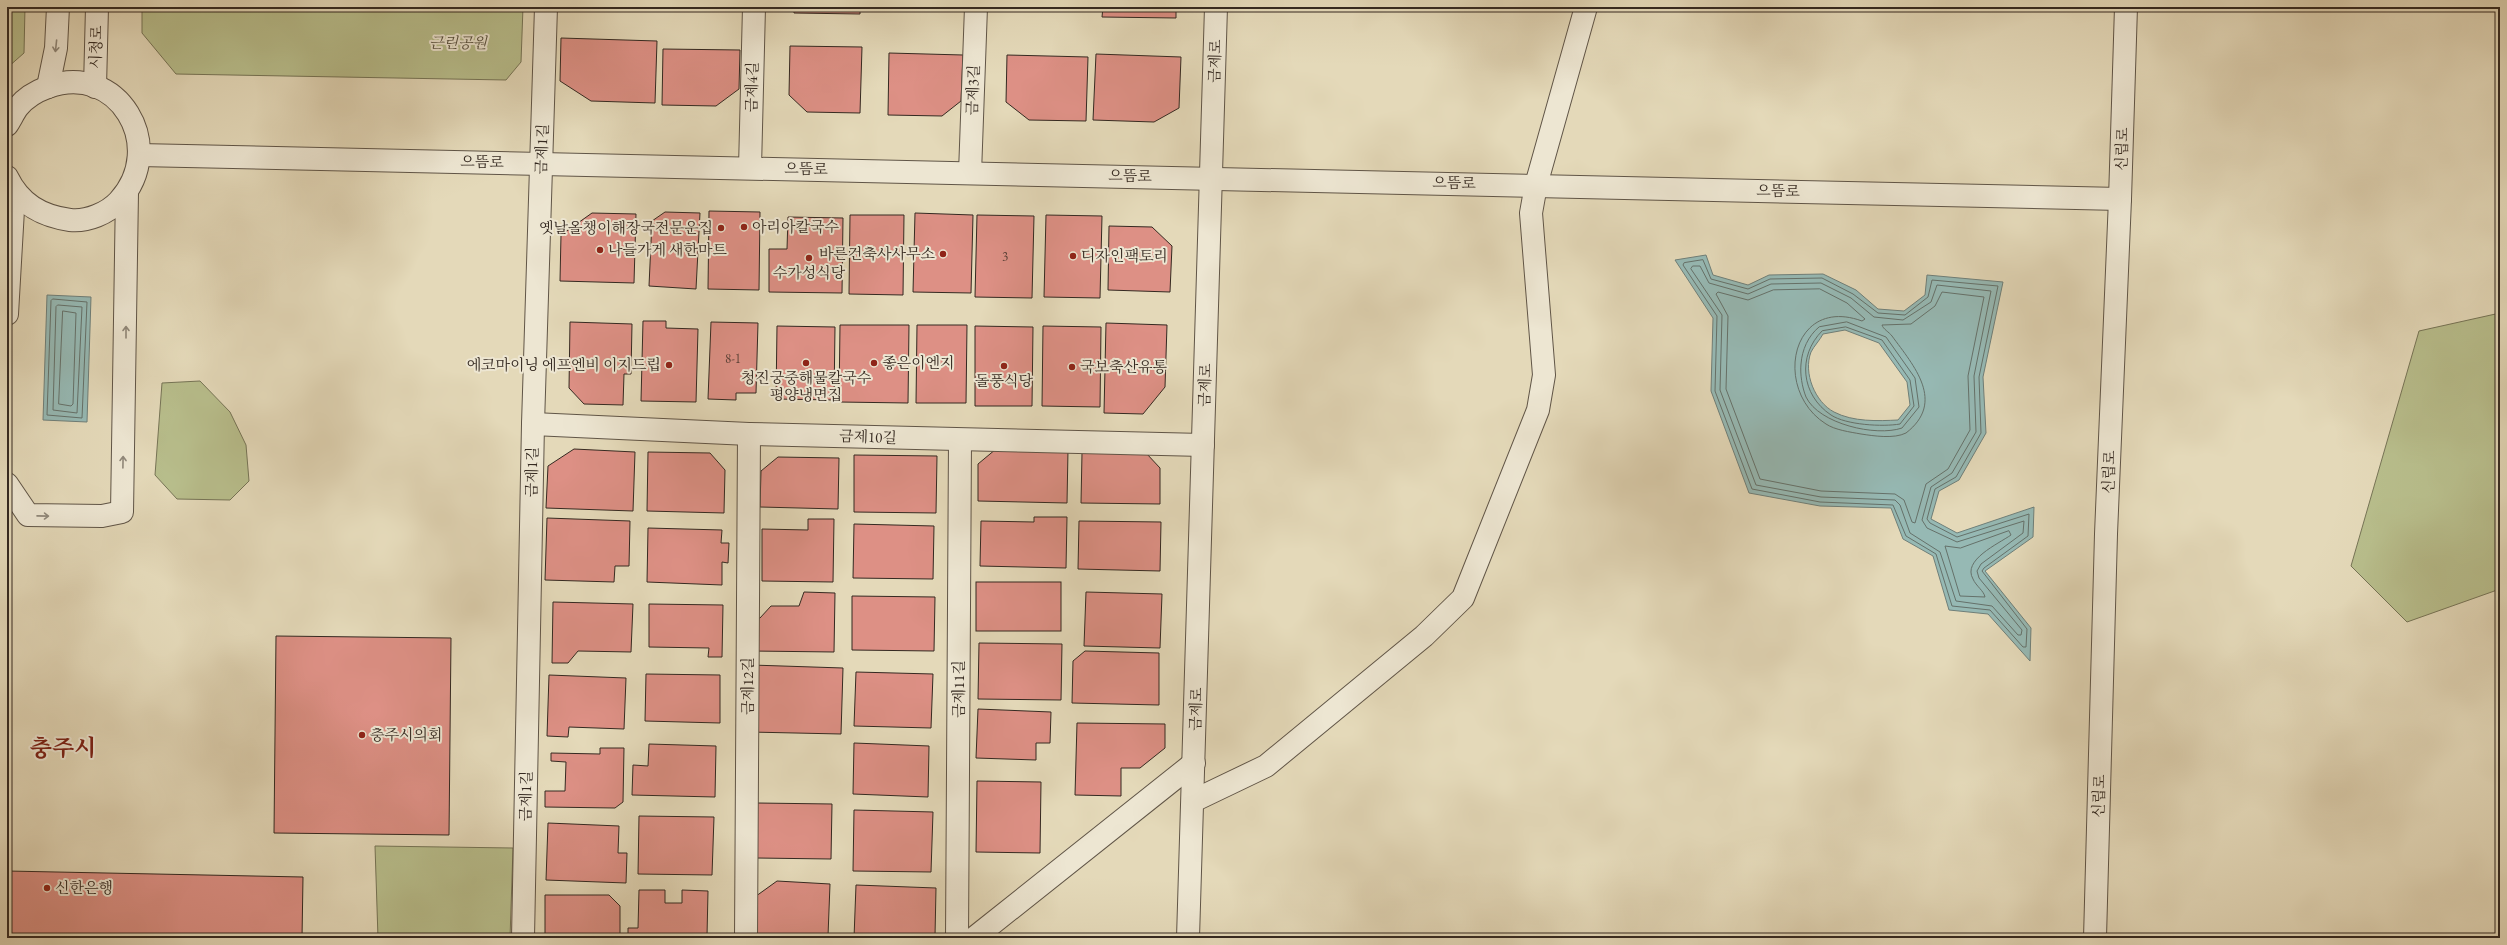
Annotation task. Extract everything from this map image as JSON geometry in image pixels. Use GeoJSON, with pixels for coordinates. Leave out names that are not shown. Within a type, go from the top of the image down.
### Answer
{"type":"FeatureCollection","features":[{"type":"Feature","properties":{"kind":"street"},"geometry":{"type":"LineString","coordinates":[[48,87],[56,48],[58,7]]}},
{"type":"Feature","properties":{"kind":"street","name":"시청로"},"geometry":{"type":"LineString","coordinates":[[95,87],[97,7]]}},
{"type":"Feature","properties":{"kind":"street","name":"금제1길"},"geometry":{"type":"LineString","coordinates":[[523,938],[532,424],[546,7]]}},
{"type":"Feature","properties":{"kind":"street","name":"금제4길"},"geometry":{"type":"LineString","coordinates":[[750,168],[754,7]]}},
{"type":"Feature","properties":{"kind":"street","name":"금제3길"},"geometry":{"type":"LineString","coordinates":[[970,173],[976,7]]}},
{"type":"Feature","properties":{"kind":"street","name":"금제로"},"geometry":{"type":"LineString","coordinates":[[1188,938],[1216,7]]}},
{"type":"Feature","properties":{"kind":"street"},"geometry":{"type":"LineString","coordinates":[[1193,800],[1266,766],[1424,636],[1464,598],[1538,410],[1544,376],[1531,213],[1536,185],[1586,7]]}},
{"type":"Feature","properties":{"kind":"street","name":"신립로"},"geometry":{"type":"LineString","coordinates":[[2095,938],[2106,534],[2120,198],[2126,7]]}},
{"type":"Feature","properties":{"kind":"street"},"geometry":{"type":"LineString","coordinates":[[7,125],[19,106],[37,91],[58,83],[82,83],[104,90],[122,105],[135,124],[141,145],[139,167],[127,192],[116,204],[96,216],[74,221],[52,218],[31,208],[11,184]]}},
{"type":"Feature","properties":{"kind":"street","name":"으뜸로"},"geometry":{"type":"LineString","coordinates":[[140,155],[2120,198]]}},
{"type":"Feature","properties":{"kind":"street"},"geometry":{"type":"LineString","coordinates":[[7,314],[11,184]]}},
{"type":"Feature","properties":{"kind":"street"},"geometry":{"type":"LineString","coordinates":[[7,484],[28,516],[102,516],[122,512],[127,192]]}},
{"type":"Feature","properties":{"kind":"street","name":"금제10길"},"geometry":{"type":"LineString","coordinates":[[532,424],[749,434],[1204,445]]}},
{"type":"Feature","properties":{"kind":"street","name":"금제12길"},"geometry":{"type":"LineString","coordinates":[[746,938],[749,434]]}},
{"type":"Feature","properties":{"kind":"street","name":"금제11길"},"geometry":{"type":"LineString","coordinates":[[957,938],[960,440]]}},
{"type":"Feature","properties":{"kind":"street"},"geometry":{"type":"LineString","coordinates":[[974,938],[1194,763]]}},
{"type":"Feature","properties":{"kind":"green space"},"geometry":{"type":"Polygon","coordinates":[[[7,7],[25,7],[24,53],[7,68],[7,7]]]}},
{"type":"Feature","properties":{"kind":"green space","name":"근린공원"},"geometry":{"type":"Polygon","coordinates":[[[142,7],[523,7],[521,62],[506,80],[176,74],[142,33],[142,7]]]}},
{"type":"Feature","properties":{"kind":"green space"},"geometry":{"type":"Polygon","coordinates":[[[2500,313],[2500,589],[2407,622],[2351,566],[2419,331],[2500,313]]]}},
{"type":"Feature","properties":{"kind":"green space"},"geometry":{"type":"Polygon","coordinates":[[[200,381],[230,412],[246,445],[249,481],[230,500],[177,499],[155,475],[162,383],[200,381]]]}},
{"type":"Feature","properties":{"kind":"green space"},"geometry":{"type":"Polygon","coordinates":[[[375,846],[513,848],[510,938],[378,938],[375,846]]]}},
{"type":"Feature","properties":{"kind":"water"},"geometry":{"type":"Polygon","coordinates":[[[1706,255],[1713,275],[1748,285],[1769,275],[1823,274],[1856,290],[1878,309],[1904,311],[1925,295],[1927,275],[2003,282],[1983,377],[1986,433],[1959,480],[1939,491],[1931,519],[1957,533],[2034,507],[2033,537],[1985,571],[2031,628],[2030,661],[1988,614],[1949,610],[1933,556],[1903,539],[1891,508],[1820,506],[1749,493],[1711,391],[1713,318],[1675,260],[1706,255]],[[1845,330],[1823,334],[1811,352],[1809,369],[1812,386],[1821,401],[1827,407],[1834,412],[1849,418],[1874,421],[1898,420],[1910,405],[1907,382],[1879,343],[1845,330]]]}},
{"type":"Feature","properties":{"kind":"water"},"geometry":{"type":"Polygon","coordinates":[[[47,295],[91,297],[87,422],[43,420],[47,295]]]}},
{"type":"Feature","properties":{"kind":"building"},"geometry":{"type":"Polygon","coordinates":[[[794,7],[860,7],[860,14],[794,13],[794,7]]]}},
{"type":"Feature","properties":{"kind":"building"},"geometry":{"type":"Polygon","coordinates":[[[1103,7],[1176,7],[1176,18],[1102,17],[1103,7]]]}},
{"type":"Feature","properties":{"kind":"building"},"geometry":{"type":"Polygon","coordinates":[[[561,38],[657,41],[655,103],[591,101],[560,81],[561,38]]]}},
{"type":"Feature","properties":{"kind":"building"},"geometry":{"type":"Polygon","coordinates":[[[790,46],[862,47],[860,113],[807,112],[789,95],[790,46]]]}},
{"type":"Feature","properties":{"kind":"building"},"geometry":{"type":"Polygon","coordinates":[[[663,49],[740,50],[739,89],[716,106],[662,105],[663,49]]]}},
{"type":"Feature","properties":{"kind":"building"},"geometry":{"type":"Polygon","coordinates":[[[889,53],[963,55],[961,101],[942,116],[888,115],[889,53]]]}},
{"type":"Feature","properties":{"kind":"building"},"geometry":{"type":"Polygon","coordinates":[[[1096,54],[1181,57],[1179,108],[1154,122],[1093,120],[1096,54]]]}},
{"type":"Feature","properties":{"kind":"building"},"geometry":{"type":"Polygon","coordinates":[[[1007,55],[1088,57],[1086,121],[1029,120],[1006,102],[1007,55]]]}},
{"type":"Feature","properties":{"kind":"building"},"geometry":{"type":"Polygon","coordinates":[[[709,211],[760,212],[759,290],[708,289],[709,211]]]}},
{"type":"Feature","properties":{"kind":"building"},"geometry":{"type":"Polygon","coordinates":[[[665,212],[700,213],[696,289],[649,286],[652,221],[665,212]]]}},
{"type":"Feature","properties":{"kind":"building"},"geometry":{"type":"Polygon","coordinates":[[[592,213],[636,214],[634,283],[560,281],[561,235],[592,213]]]}},
{"type":"Feature","properties":{"kind":"building","name":"바른건축사사무소"},"geometry":{"type":"Polygon","coordinates":[[[915,213],[973,215],[971,293],[913,292],[915,213]]]}},
{"type":"Feature","properties":{"kind":"building"},"geometry":{"type":"Polygon","coordinates":[[[850,215],[904,215],[903,295],[849,294],[850,215]]]}},
{"type":"Feature","properties":{"kind":"building"},"geometry":{"type":"Polygon","coordinates":[[[977,215],[1034,216],[1032,298],[975,297],[977,215]]]}},
{"type":"Feature","properties":{"kind":"building","name":"디자인팩토리"},"geometry":{"type":"Polygon","coordinates":[[[1046,215],[1102,216],[1100,298],[1044,297],[1046,215]]]}},
{"type":"Feature","properties":{"kind":"building"},"geometry":{"type":"Polygon","coordinates":[[[788,217],[843,218],[842,293],[769,292],[769,249],[787,249],[788,217]]]}},
{"type":"Feature","properties":{"kind":"building"},"geometry":{"type":"Polygon","coordinates":[[[1109,226],[1152,227],[1172,246],[1170,292],[1108,290],[1109,226]]]}},
{"type":"Feature","properties":{"kind":"building","name":"에코마이닝 에프엔비 이지드립"},"geometry":{"type":"Polygon","coordinates":[[[643,321],[666,321],[666,328],[698,329],[696,402],[641,401],[643,321]]]}},
{"type":"Feature","properties":{"kind":"building"},"geometry":{"type":"Polygon","coordinates":[[[570,322],[632,324],[631,374],[624,374],[623,405],[584,404],[569,388],[570,322]]]}},
{"type":"Feature","properties":{"kind":"building"},"geometry":{"type":"Polygon","coordinates":[[[711,322],[758,323],[756,393],[736,393],[736,400],[708,399],[711,322]]]}},
{"type":"Feature","properties":{"kind":"building"},"geometry":{"type":"Polygon","coordinates":[[[1106,323],[1167,325],[1165,387],[1143,414],[1104,413],[1106,323]]]}},
{"type":"Feature","properties":{"kind":"building","name":"좋은이엔지"},"geometry":{"type":"Polygon","coordinates":[[[840,325],[909,325],[908,403],[839,402],[840,325]]]}},
{"type":"Feature","properties":{"kind":"building"},"geometry":{"type":"Polygon","coordinates":[[[917,325],[967,325],[966,403],[916,403],[917,325]]]}},
{"type":"Feature","properties":{"kind":"building","name":"청진궁중해물칼국수 평양냉면집"},"geometry":{"type":"Polygon","coordinates":[[[777,326],[835,327],[834,400],[776,399],[777,326]]]}},
{"type":"Feature","properties":{"kind":"building","name":"돌풍식당"},"geometry":{"type":"Polygon","coordinates":[[[975,326],[1033,327],[1032,406],[975,406],[975,326]]]}},
{"type":"Feature","properties":{"kind":"building","name":"국보축산유통"},"geometry":{"type":"Polygon","coordinates":[[[1043,326],[1101,327],[1100,407],[1042,406],[1043,326]]]}},
{"type":"Feature","properties":{"kind":"building"},"geometry":{"type":"Polygon","coordinates":[[[574,449],[635,452],[633,511],[546,508],[548,466],[574,449]]]}},
{"type":"Feature","properties":{"kind":"building"},"geometry":{"type":"Polygon","coordinates":[[[996,449],[1068,450],[1067,503],[978,501],[978,464],[996,449]]]}},
{"type":"Feature","properties":{"kind":"building"},"geometry":{"type":"Polygon","coordinates":[[[648,452],[710,453],[725,470],[724,513],[647,511],[648,452]]]}},
{"type":"Feature","properties":{"kind":"building"},"geometry":{"type":"Polygon","coordinates":[[[1082,453],[1146,453],[1160,468],[1160,504],[1081,503],[1082,453]]]}},
{"type":"Feature","properties":{"kind":"building"},"geometry":{"type":"Polygon","coordinates":[[[854,455],[937,456],[936,513],[854,512],[854,455]]]}},
{"type":"Feature","properties":{"kind":"building"},"geometry":{"type":"Polygon","coordinates":[[[778,457],[839,458],[838,509],[760,507],[761,471],[778,457]]]}},
{"type":"Feature","properties":{"kind":"building"},"geometry":{"type":"Polygon","coordinates":[[[1034,517],[1067,517],[1066,568],[980,566],[981,521],[1034,522],[1034,517]]]}},
{"type":"Feature","properties":{"kind":"building"},"geometry":{"type":"Polygon","coordinates":[[[547,518],[630,521],[629,566],[615,566],[614,582],[545,580],[547,518]]]}},
{"type":"Feature","properties":{"kind":"building"},"geometry":{"type":"Polygon","coordinates":[[[808,519],[834,519],[833,582],[762,581],[762,529],[808,530],[808,519]]]}},
{"type":"Feature","properties":{"kind":"building"},"geometry":{"type":"Polygon","coordinates":[[[1079,521],[1161,522],[1160,571],[1078,569],[1079,521]]]}},
{"type":"Feature","properties":{"kind":"building"},"geometry":{"type":"Polygon","coordinates":[[[854,524],[934,526],[933,579],[853,578],[854,524]]]}},
{"type":"Feature","properties":{"kind":"building"},"geometry":{"type":"Polygon","coordinates":[[[648,528],[722,530],[721,543],[729,543],[728,563],[722,562],[722,585],[647,582],[648,528]]]}},
{"type":"Feature","properties":{"kind":"building"},"geometry":{"type":"Polygon","coordinates":[[[976,582],[1061,582],[1061,631],[976,631],[976,582]]]}},
{"type":"Feature","properties":{"kind":"building"},"geometry":{"type":"Polygon","coordinates":[[[804,592],[835,593],[834,652],[751,651],[751,618],[760,618],[771,606],[799,606],[804,592]]]}},
{"type":"Feature","properties":{"kind":"building"},"geometry":{"type":"Polygon","coordinates":[[[1086,592],[1162,594],[1160,648],[1084,646],[1086,592]]]}},
{"type":"Feature","properties":{"kind":"building"},"geometry":{"type":"Polygon","coordinates":[[[852,596],[935,597],[934,651],[852,650],[852,596]]]}},
{"type":"Feature","properties":{"kind":"building"},"geometry":{"type":"Polygon","coordinates":[[[553,602],[633,604],[631,652],[578,651],[568,663],[552,663],[553,602]]]}},
{"type":"Feature","properties":{"kind":"building"},"geometry":{"type":"Polygon","coordinates":[[[649,604],[723,605],[722,657],[708,657],[709,648],[649,647],[649,604]]]}},
{"type":"Feature","properties":{"kind":"building","name":"충주시의회"},"geometry":{"type":"Polygon","coordinates":[[[276,636],[451,638],[449,835],[274,833],[276,636]]]}},
{"type":"Feature","properties":{"kind":"building"},"geometry":{"type":"Polygon","coordinates":[[[979,643],[1062,644],[1061,700],[978,699],[979,643]]]}},
{"type":"Feature","properties":{"kind":"building"},"geometry":{"type":"Polygon","coordinates":[[[1085,651],[1159,653],[1159,705],[1072,703],[1073,661],[1085,651]]]}},
{"type":"Feature","properties":{"kind":"building"},"geometry":{"type":"Polygon","coordinates":[[[751,665],[843,668],[841,734],[749,732],[751,665]]]}},
{"type":"Feature","properties":{"kind":"building"},"geometry":{"type":"Polygon","coordinates":[[[856,672],[933,674],[931,728],[854,726],[856,672]]]}},
{"type":"Feature","properties":{"kind":"building"},"geometry":{"type":"Polygon","coordinates":[[[646,674],[720,675],[720,723],[645,721],[646,674]]]}},
{"type":"Feature","properties":{"kind":"building"},"geometry":{"type":"Polygon","coordinates":[[[549,675],[626,678],[624,729],[569,727],[568,737],[547,736],[549,675]]]}},
{"type":"Feature","properties":{"kind":"building"},"geometry":{"type":"Polygon","coordinates":[[[978,709],[1051,712],[1050,743],[1036,743],[1036,760],[976,758],[978,709]]]}},
{"type":"Feature","properties":{"kind":"building"},"geometry":{"type":"Polygon","coordinates":[[[1077,723],[1165,724],[1165,748],[1140,768],[1121,768],[1121,796],[1075,795],[1077,723]]]}},
{"type":"Feature","properties":{"kind":"building"},"geometry":{"type":"Polygon","coordinates":[[[854,743],[929,746],[928,797],[853,794],[854,743]]]}},
{"type":"Feature","properties":{"kind":"building"},"geometry":{"type":"Polygon","coordinates":[[[649,744],[716,746],[715,797],[632,795],[633,765],[648,766],[649,744]]]}},
{"type":"Feature","properties":{"kind":"building"},"geometry":{"type":"Polygon","coordinates":[[[600,748],[624,748],[623,802],[615,808],[545,807],[545,791],[565,791],[566,762],[551,761],[551,753],[600,754],[600,748]]]}},
{"type":"Feature","properties":{"kind":"building"},"geometry":{"type":"Polygon","coordinates":[[[977,781],[1041,782],[1040,853],[976,852],[977,781]]]}},
{"type":"Feature","properties":{"kind":"building"},"geometry":{"type":"Polygon","coordinates":[[[757,803],[832,804],[831,859],[756,858],[757,803]]]}},
{"type":"Feature","properties":{"kind":"building"},"geometry":{"type":"Polygon","coordinates":[[[854,810],[933,812],[931,872],[853,871],[854,810]]]}},
{"type":"Feature","properties":{"kind":"building"},"geometry":{"type":"Polygon","coordinates":[[[639,816],[714,817],[712,875],[638,874],[639,816]]]}},
{"type":"Feature","properties":{"kind":"building"},"geometry":{"type":"Polygon","coordinates":[[[548,823],[619,826],[618,853],[627,853],[626,883],[546,880],[548,823]]]}},
{"type":"Feature","properties":{"kind":"building"},"geometry":{"type":"Polygon","coordinates":[[[7,871],[303,877],[302,938],[7,938],[7,871]]]}},
{"type":"Feature","properties":{"kind":"building"},"geometry":{"type":"Polygon","coordinates":[[[777,881],[830,884],[828,936],[751,934],[752,899],[777,881]]]}},
{"type":"Feature","properties":{"kind":"building"},"geometry":{"type":"Polygon","coordinates":[[[856,885],[936,888],[935,936],[854,938],[856,885]]]}},
{"type":"Feature","properties":{"kind":"building"},"geometry":{"type":"Polygon","coordinates":[[[639,890],[665,890],[665,903],[682,903],[682,890],[708,891],[707,936],[658,935],[658,938],[628,938],[628,928],[638,928],[639,890]]]}},
{"type":"Feature","properties":{"kind":"building"},"geometry":{"type":"Polygon","coordinates":[[[545,895],[609,895],[620,906],[620,938],[545,938],[545,895]]]}},
{"type":"Feature","properties":{"kind":"place","name":"아리아칼국수"},"geometry":{"type":"Point","coordinates":[744,227]}},
{"type":"Feature","properties":{"kind":"place","name":"옛날올챙이해장국전문운집"},"geometry":{"type":"Point","coordinates":[721,228]}},
{"type":"Feature","properties":{"kind":"place","name":"나들가게 새한마트"},"geometry":{"type":"Point","coordinates":[600,250]}},
{"type":"Feature","properties":{"kind":"place","name":"바른건축사사무소"},"geometry":{"type":"Point","coordinates":[943,254]}},
{"type":"Feature","properties":{"kind":"place","name":"디자인팩토리"},"geometry":{"type":"Point","coordinates":[1073,256]}},
{"type":"Feature","properties":{"kind":"place","name":"수가성식당"},"geometry":{"type":"Point","coordinates":[809,258]}},
{"type":"Feature","properties":{"kind":"place","name":"청진궁중해물칼국수 평양냉면집"},"geometry":{"type":"Point","coordinates":[806,363]}},
{"type":"Feature","properties":{"kind":"place","name":"좋은이엔지"},"geometry":{"type":"Point","coordinates":[874,363]}},
{"type":"Feature","properties":{"kind":"place","name":"에코마이닝 에프엔비 이지드립"},"geometry":{"type":"Point","coordinates":[669,365]}},
{"type":"Feature","properties":{"kind":"place","name":"돌풍식당"},"geometry":{"type":"Point","coordinates":[1004,366]}},
{"type":"Feature","properties":{"kind":"place","name":"국보축산유통"},"geometry":{"type":"Point","coordinates":[1072,367]}},
{"type":"Feature","properties":{"kind":"place","name":"충주시의회"},"geometry":{"type":"Point","coordinates":[362,735]}},
{"type":"Feature","properties":{"kind":"place","name":"신한은행"},"geometry":{"type":"Point","coordinates":[47,888]}},
{"type":"Feature","properties":{"kind":"district","name":"충주시"},"geometry":{"type":"Point","coordinates":[63,748]}}]}
